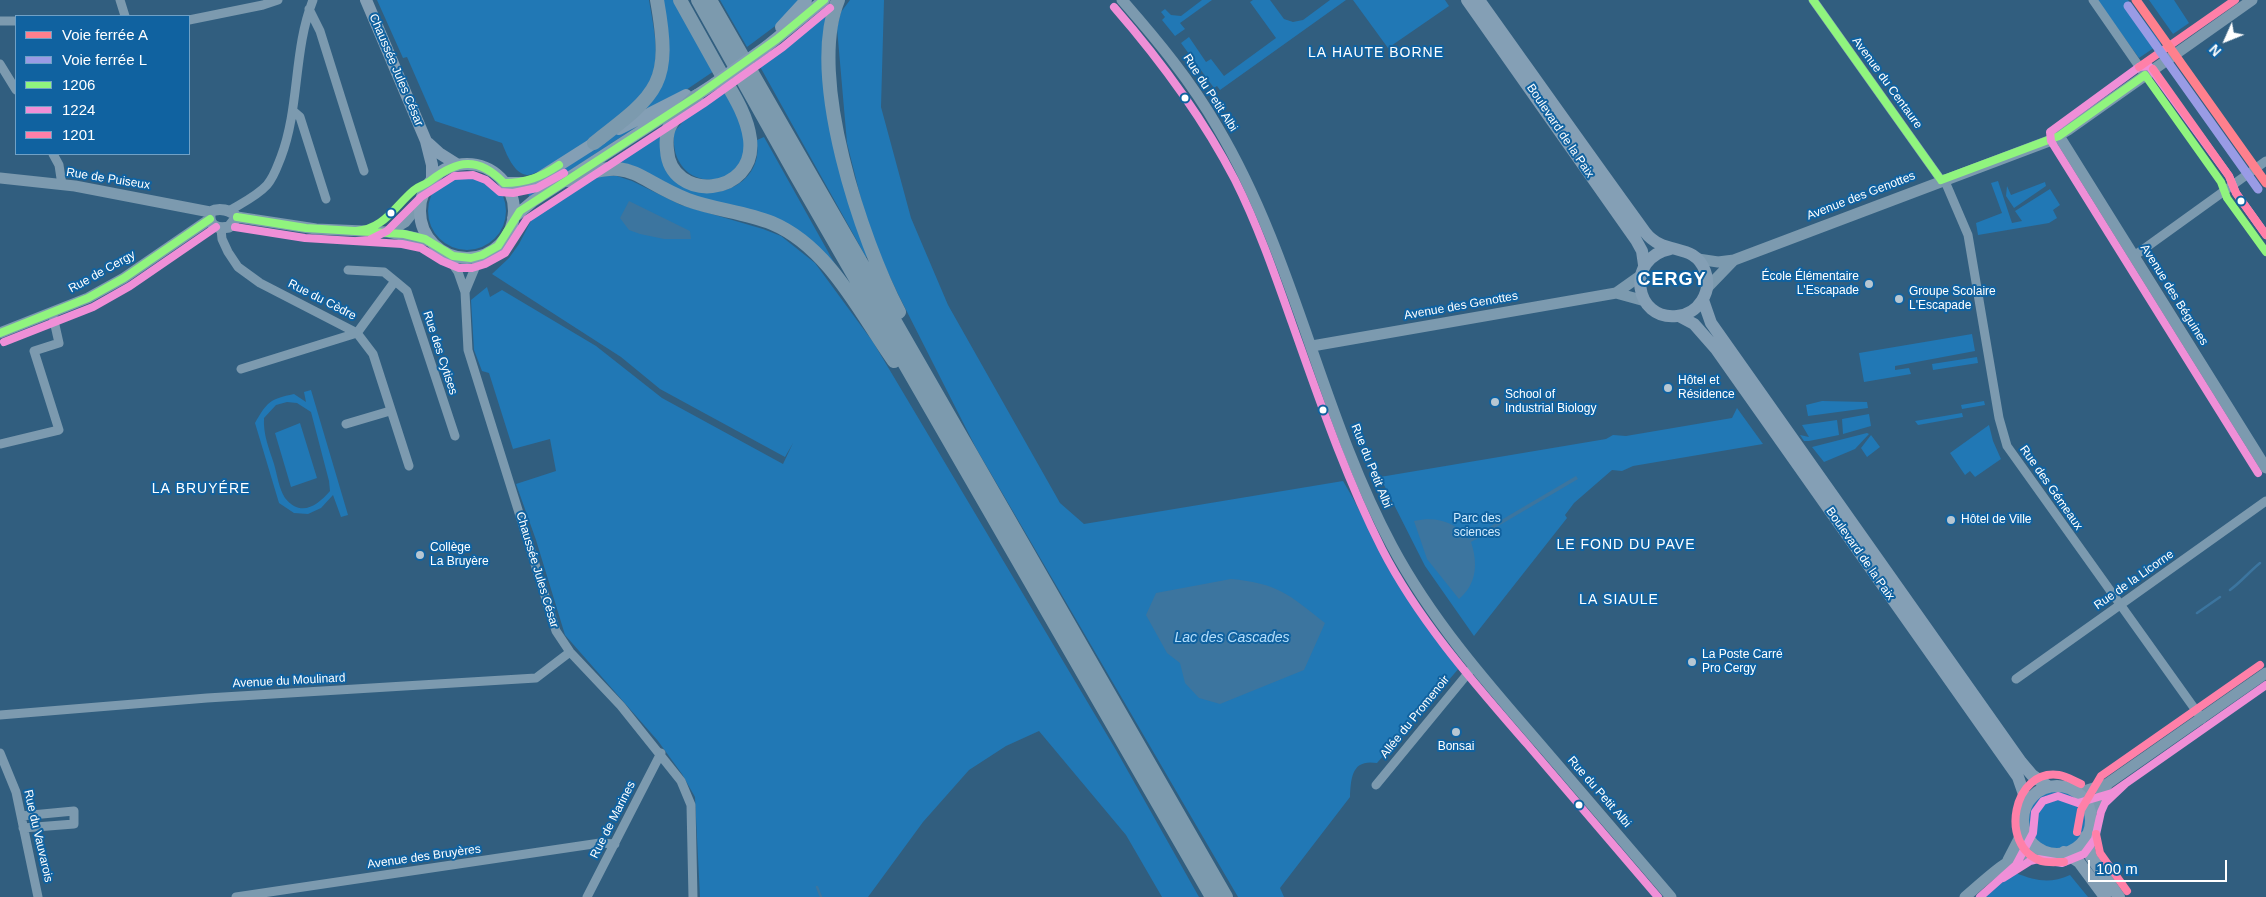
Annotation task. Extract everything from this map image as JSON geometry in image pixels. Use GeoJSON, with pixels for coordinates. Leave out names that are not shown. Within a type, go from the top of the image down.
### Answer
{"type":"FeatureCollection","features":[{"type":"Feature","properties":{"kind":"highway"},"geometry":{"type":"LineString","coordinates":[[594,142],[641,104],[658,82],[664,57],[657,0]]}},
{"type":"Feature","properties":{"kind":"highway"},"geometry":{"type":"LineString","coordinates":[[680,0],[737,102],[748,129],[750,149],[745,165],[735,178],[719,186],[703,187],[689,182],[676,171],[667,153],[667,134],[672,122],[697,96]]}},
{"type":"Feature","properties":{"kind":"highway"},"geometry":{"type":"LineString","coordinates":[[698,0],[1226,897]]}},
{"type":"Feature","properties":{"kind":"highway"},"geometry":{"type":"LineString","coordinates":[[710,0],[1212,897]]}},
{"type":"Feature","properties":{"kind":"highway"},"geometry":{"type":"LineString","coordinates":[[838,0],[832,21],[830,64],[834,109],[846,170],[859,219],[875,262],[927,366],[937,408]]}},
{"type":"Feature","properties":{"kind":"highway"},"geometry":{"type":"LineString","coordinates":[[568,180],[604,168],[620,168],[634,172],[695,202],[763,220],[785,230],[812,251],[832,272],[906,378],[937,408]]}},
{"type":"Feature","properties":{"kind":"main road","name":"Chaussée Jules César"},"geometry":{"type":"LineString","coordinates":[[366,0],[426,141],[432,165],[432,179]]}},
{"type":"Feature","properties":{"kind":"main road"},"geometry":{"type":"LineString","coordinates":[[764,45],[806,0]]}},
{"type":"Feature","properties":{"kind":"main road"},"geometry":{"type":"LineString","coordinates":[[504,183],[533,181],[594,142],[712,81],[824,0]]}},
{"type":"Feature","properties":{"kind":"main road","name":"Boulevard de la Paix"},"geometry":{"type":"LineString","coordinates":[[1467,0],[1636,240],[1642,251],[1642,271]]}},
{"type":"Feature","properties":{"kind":"main road","name":"Boulevard de la Paix"},"geometry":{"type":"LineString","coordinates":[[1479,0],[1618,198],[1629,209],[1650,237],[1670,249]]}},
{"type":"Feature","properties":{"kind":"main road"},"geometry":{"type":"LineString","coordinates":[[513,218],[533,201],[697,96],[712,81]]}},
{"type":"Feature","properties":{"kind":"main road","name":"Chaussée Jules César"},"geometry":{"type":"LineString","coordinates":[[426,141],[439,153],[458,165]]}},
{"type":"Feature","properties":{"kind":"main road"},"geometry":{"type":"LineString","coordinates":[[471,164],[484,167],[496,174],[504,183],[512,200],[513,218],[504,240],[496,248],[480,256],[462,258],[445,252],[430,240],[421,223],[420,203],[432,179],[444,170],[458,165],[471,164]]}},
{"type":"Feature","properties":{"kind":"main road"},"geometry":{"type":"LineString","coordinates":[[1670,249],[1685,251],[1698,259],[1706,275],[1705,294],[1694,309],[1679,316],[1659,313],[1645,301],[1640,286],[1642,271],[1655,254],[1670,249]]}},
{"type":"Feature","properties":{"kind":"main road","name":"Boulevard de la Paix"},"geometry":{"type":"LineString","coordinates":[[1705,294],[1709,320],[1970,693],[2026,769],[2049,787]]}},
{"type":"Feature","properties":{"kind":"main road","name":"Boulevard de la Paix"},"geometry":{"type":"LineString","coordinates":[[1679,316],[1694,324],[1727,365],[2018,777],[2027,803]]}},
{"type":"Feature","properties":{"kind":"main road"},"geometry":{"type":"LineString","coordinates":[[2049,787],[2064,787],[2077,793],[2084,801],[2090,814],[2089,828],[2086,836],[2078,845],[2064,852],[2050,852],[2040,849],[2030,840],[2024,829],[2023,816],[2027,803],[2036,793],[2049,787]]}},
{"type":"Feature","properties":{"kind":"main road"},"geometry":{"type":"LineString","coordinates":[[2086,836],[2091,857],[2119,897]]}},
{"type":"Feature","properties":{"kind":"main road"},"geometry":{"type":"LineString","coordinates":[[2064,852],[2079,862],[2105,897]]}},
{"type":"Feature","properties":{"kind":"street"},"geometry":{"type":"LineString","coordinates":[[120,0],[125,15]]}},
{"type":"Feature","properties":{"kind":"street"},"geometry":{"type":"LineString","coordinates":[[190,20],[263,5],[278,0]]}},
{"type":"Feature","properties":{"kind":"street"},"geometry":{"type":"LineString","coordinates":[[313,0],[302,36],[293,111],[287,140],[272,178],[258,193],[233,214],[229,227],[215,228],[210,216],[215,209],[233,214],[316,229],[388,232],[430,240]]}},
{"type":"Feature","properties":{"kind":"street","name":"Rue du Petit Albi"},"geometry":{"type":"LineString","coordinates":[[1122,0],[1181,71],[1219,128],[1260,213],[1312,346],[1362,484],[1376,515],[1405,569],[1430,609],[1474,666],[1671,897]]}},
{"type":"Feature","properties":{"kind":"street","name":"Avenue du Centaure"},"geometry":{"type":"LineString","coordinates":[[1813,0],[1943,180]]}},
{"type":"Feature","properties":{"kind":"street"},"geometry":{"type":"LineString","coordinates":[[2093,0],[2145,75]]}},
{"type":"Feature","properties":{"kind":"street","name":"Avenue des Genottes"},"geometry":{"type":"LineString","coordinates":[[1698,259],[1718,262],[1734,260],[2059,136],[2252,0]]}},
{"type":"Feature","properties":{"kind":"street"},"geometry":{"type":"LineString","coordinates":[[309,10],[320,31],[364,172]]}},
{"type":"Feature","properties":{"kind":"street"},"geometry":{"type":"LineString","coordinates":[[0,21],[15,21]]}},
{"type":"Feature","properties":{"kind":"street"},"geometry":{"type":"LineString","coordinates":[[0,64],[15,88]]}},
{"type":"Feature","properties":{"kind":"street"},"geometry":{"type":"LineString","coordinates":[[293,111],[300,117],[326,199]]}},
{"type":"Feature","properties":{"kind":"street","name":"Avenue des Béguines"},"geometry":{"type":"LineString","coordinates":[[2059,136],[2266,468]]}},
{"type":"Feature","properties":{"kind":"street"},"geometry":{"type":"LineString","coordinates":[[53,155],[60,171],[62,185]]}},
{"type":"Feature","properties":{"kind":"street"},"geometry":{"type":"LineString","coordinates":[[2134,256],[2266,161]]}},
{"type":"Feature","properties":{"kind":"street","name":"Rue de Puiseux"},"geometry":{"type":"LineString","coordinates":[[0,178],[134,196],[210,216]]}},
{"type":"Feature","properties":{"kind":"street","name":"Rue des Gémeaux"},"geometry":{"type":"LineString","coordinates":[[1943,180],[1968,234],[1999,418],[2005,442],[2011,454],[2202,719]]}},
{"type":"Feature","properties":{"kind":"street"},"geometry":{"type":"LineString","coordinates":[[388,232],[405,222],[420,203]]}},
{"type":"Feature","properties":{"kind":"street","name":"Rue de Cergy"},"geometry":{"type":"LineString","coordinates":[[0,333],[88,298],[124,278],[210,216]]}},
{"type":"Feature","properties":{"kind":"street","name":"Rue du Cèdre"},"geometry":{"type":"LineString","coordinates":[[221,229],[222,239],[238,267],[260,283],[357,333],[373,354],[408,466]]}},
{"type":"Feature","properties":{"kind":"street","name":"Chaussée Jules César"},"geometry":{"type":"LineString","coordinates":[[445,252],[458,272],[465,292],[468,350],[556,631],[570,652],[621,706],[682,780],[691,804],[693,897]]}},
{"type":"Feature","properties":{"kind":"street","name":"Chaussée Jules César"},"geometry":{"type":"LineString","coordinates":[[465,292],[480,256]]}},
{"type":"Feature","properties":{"kind":"street","name":"Avenue des Genottes"},"geometry":{"type":"LineString","coordinates":[[1705,294],[1734,260]]}},
{"type":"Feature","properties":{"kind":"street","name":"Rue des Cytises"},"geometry":{"type":"LineString","coordinates":[[348,270],[384,272],[407,291],[455,436]]}},
{"type":"Feature","properties":{"kind":"street","name":"Avenue des Genottes"},"geometry":{"type":"LineString","coordinates":[[1616,293],[1642,271]]}},
{"type":"Feature","properties":{"kind":"street"},"geometry":{"type":"LineString","coordinates":[[240,369],[357,333],[395,281]]}},
{"type":"Feature","properties":{"kind":"street","name":"Avenue des Genottes"},"geometry":{"type":"LineString","coordinates":[[1312,346],[1616,293],[1645,301]]}},
{"type":"Feature","properties":{"kind":"street"},"geometry":{"type":"LineString","coordinates":[[0,444],[58,430],[34,351],[58,343],[52,312]]}},
{"type":"Feature","properties":{"kind":"street"},"geometry":{"type":"LineString","coordinates":[[346,424],[390,410]]}},
{"type":"Feature","properties":{"kind":"street","name":"Rue de la Licorne"},"geometry":{"type":"LineString","coordinates":[[2016,679],[2266,501]]}},
{"type":"Feature","properties":{"kind":"street","name":"Avenue du Moulinard"},"geometry":{"type":"LineString","coordinates":[[0,715],[206,698],[536,678],[570,652]]}},
{"type":"Feature","properties":{"kind":"street","name":"Allée du Promenoir"},"geometry":{"type":"LineString","coordinates":[[1376,785],[1474,666]]}},
{"type":"Feature","properties":{"kind":"street"},"geometry":{"type":"LineString","coordinates":[[2077,793],[2107,784],[2266,673]]}},
{"type":"Feature","properties":{"kind":"street","name":"Rue du Vauvarois"},"geometry":{"type":"LineString","coordinates":[[0,753],[16,792],[38,897]]}},
{"type":"Feature","properties":{"kind":"street","name":"Rue de Marines"},"geometry":{"type":"LineString","coordinates":[[587,897],[661,753]]}},
{"type":"Feature","properties":{"kind":"street"},"geometry":{"type":"LineString","coordinates":[[2090,814],[2107,784]]}},
{"type":"Feature","properties":{"kind":"street"},"geometry":{"type":"LineString","coordinates":[[21,816],[74,811],[74,824],[23,828]]}},
{"type":"Feature","properties":{"kind":"street"},"geometry":{"type":"LineString","coordinates":[[2008,860],[2024,829]]}},
{"type":"Feature","properties":{"kind":"street","name":"Avenue des Bruyères"},"geometry":{"type":"LineString","coordinates":[[236,897],[600,843],[615,844]]}},
{"type":"Feature","properties":{"kind":"street"},"geometry":{"type":"LineString","coordinates":[[1966,897],[2008,860],[2040,849]]}},
{"type":"Feature","properties":{"kind":"green space"},"geometry":{"type":"Polygon","coordinates":[[[377,0],[649,0],[656,50],[654,70],[648,86],[632,107],[548,167],[535,173],[522,174],[514,167],[502,143],[435,121],[407,57],[403,58],[377,0]]]}},
{"type":"Feature","properties":{"kind":"green space"},"geometry":{"type":"Polygon","coordinates":[[[662,0],[673,0],[714,71],[683,92],[647,109],[645,106],[653,97],[662,0]]]}},
{"type":"Feature","properties":{"kind":"green space"},"geometry":{"type":"Polygon","coordinates":[[[720,0],[801,0],[786,18],[747,47],[720,0]]]}},
{"type":"Feature","properties":{"kind":"green space"},"geometry":{"type":"Polygon","coordinates":[[[850,0],[884,0],[881,107],[911,218],[948,305],[1060,503],[1084,524],[1343,481],[1392,570],[1420,613],[1460,667],[1377,763],[1369,762],[1362,764],[1354,771],[1350,797],[1280,888],[1284,897],[1238,897],[976,448],[898,294],[875,245],[865,215],[847,143],[837,28],[841,12],[850,0]]]}},
{"type":"Feature","properties":{"kind":"green space"},"geometry":{"type":"Polygon","coordinates":[[[1202,0],[1212,0],[1180,23],[1185,29],[1175,36],[1162,20],[1165,17],[1161,12],[1165,9],[1171,15],[1181,16],[1202,0]]]}},
{"type":"Feature","properties":{"kind":"green space"},"geometry":{"type":"Polygon","coordinates":[[[1253,0],[1270,0],[1284,19],[1293,22],[1303,20],[1330,0],[1346,0],[1220,90],[1217,86],[1214,88],[1181,43],[1189,37],[1206,62],[1211,59],[1224,76],[1276,38],[1250,2],[1253,0]]]}},
{"type":"Feature","properties":{"kind":"green space"},"geometry":{"type":"Polygon","coordinates":[[[1353,0],[1445,0],[1449,6],[1388,48],[1353,0]]]}},
{"type":"Feature","properties":{"kind":"green space"},"geometry":{"type":"Polygon","coordinates":[[[2097,0],[2128,0],[2161,43],[2139,58],[2097,0]]]}},
{"type":"Feature","properties":{"kind":"green space"},"geometry":{"type":"Polygon","coordinates":[[[2149,0],[2174,0],[2189,23],[2173,34],[2149,0]]]}},
{"type":"Feature","properties":{"kind":"green space"},"geometry":{"type":"Polygon","coordinates":[[[827,14],[824,35],[868,256],[866,257],[758,63],[827,14]]]}},
{"type":"Feature","properties":{"kind":"green space"},"geometry":{"type":"Polygon","coordinates":[[[724,87],[742,127],[744,141],[742,158],[734,170],[722,178],[708,180],[695,176],[683,167],[675,153],[674,132],[692,111],[724,87]]]}},
{"type":"Feature","properties":{"kind":"green space"},"geometry":{"type":"Polygon","coordinates":[[[667,107],[529,197],[527,188],[614,134],[667,107]]]}},
{"type":"Feature","properties":{"kind":"green space"},"geometry":{"type":"Polygon","coordinates":[[[662,133],[663,159],[672,177],[684,186],[698,191],[713,192],[728,189],[741,182],[751,171],[757,156],[757,140],[764,137],[836,266],[803,237],[697,199],[633,166],[619,162],[662,133]]]}},
{"type":"Feature","properties":{"kind":"green space"},"geometry":{"type":"Polygon","coordinates":[[[467,172],[482,175],[495,183],[503,196],[506,211],[503,226],[495,239],[482,247],[467,250],[452,247],[439,239],[431,226],[428,211],[431,196],[439,183],[452,175],[467,172]]]}},
{"type":"Feature","properties":{"kind":"green space"},"geometry":{"type":"Polygon","coordinates":[[[617,176],[632,181],[681,205],[781,236],[815,263],[873,342],[1116,750],[1199,897],[1162,897],[1126,835],[1039,731],[1006,746],[969,770],[923,822],[868,897],[700,897],[695,797],[682,774],[658,741],[565,635],[536,540],[516,484],[556,471],[550,439],[513,449],[489,373],[482,371],[474,350],[471,300],[487,287],[490,297],[502,290],[596,346],[662,398],[783,464],[793,443],[785,457],[660,389],[621,357],[492,274],[509,258],[519,244],[534,215],[595,178],[617,176]]]}},
{"type":"Feature","properties":{"kind":"green space"},"geometry":{"type":"Polygon","coordinates":[[[1998,181],[2012,223],[2022,221],[2015,211],[2050,189],[2060,205],[2053,210],[2057,218],[2049,223],[1978,235],[1976,223],[2002,213],[1991,183],[1998,181]]]}},
{"type":"Feature","properties":{"kind":"green space"},"geometry":{"type":"Polygon","coordinates":[[[2045,182],[2046,186],[2014,208],[2006,196],[2007,186],[2011,195],[2045,182]]]}},
{"type":"Feature","properties":{"kind":"green space"},"geometry":{"type":"Polygon","coordinates":[[[1972,334],[1975,351],[1895,366],[1895,370],[1909,368],[1911,374],[1864,382],[1859,353],[1972,334]]]}},
{"type":"Feature","properties":{"kind":"green space"},"geometry":{"type":"Polygon","coordinates":[[[1977,357],[1978,363],[1933,370],[1932,364],[1977,357]]]}},
{"type":"Feature","properties":{"kind":"green space"},"geometry":{"type":"Polygon","coordinates":[[[311,390],[348,515],[341,517],[333,495],[321,508],[308,514],[294,513],[279,503],[255,423],[270,402],[294,394],[306,402],[304,392],[311,390]],[[287,402],[276,405],[264,418],[264,430],[285,498],[291,504],[303,508],[315,505],[330,491],[311,412],[297,403],[287,402]]]}},
{"type":"Feature","properties":{"kind":"green space"},"geometry":{"type":"Polygon","coordinates":[[[1822,401],[1867,402],[1868,408],[1808,416],[1806,405],[1822,401]]]}},
{"type":"Feature","properties":{"kind":"green space"},"geometry":{"type":"Polygon","coordinates":[[[1984,401],[1985,405],[1962,409],[1961,405],[1984,401]]]}},
{"type":"Feature","properties":{"kind":"green space","name":"Parc des sciences"},"geometry":{"type":"Polygon","coordinates":[[[1737,408],[1763,444],[1633,466],[1622,471],[1612,470],[1574,503],[1565,515],[1567,518],[1474,636],[1425,566],[1380,477],[1606,439],[1613,435],[1626,436],[1732,418],[1737,408]]]}},
{"type":"Feature","properties":{"kind":"green space"},"geometry":{"type":"Polygon","coordinates":[[[1962,413],[1963,417],[1918,425],[1915,421],[1962,413]]]}},
{"type":"Feature","properties":{"kind":"green space"},"geometry":{"type":"Polygon","coordinates":[[[1869,414],[1871,426],[1843,434],[1842,419],[1869,414]]]}},
{"type":"Feature","properties":{"kind":"green space"},"geometry":{"type":"Polygon","coordinates":[[[1837,420],[1839,435],[1804,441],[1800,435],[1809,437],[1802,425],[1837,420]]]}},
{"type":"Feature","properties":{"kind":"green space"},"geometry":{"type":"Polygon","coordinates":[[[300,423],[317,478],[291,487],[275,433],[300,423]]]}},
{"type":"Feature","properties":{"kind":"green space"},"geometry":{"type":"Polygon","coordinates":[[[1989,425],[1993,441],[2001,459],[1975,477],[1970,471],[1965,475],[1950,453],[1989,425]]]}},
{"type":"Feature","properties":{"kind":"green space"},"geometry":{"type":"Polygon","coordinates":[[[1869,434],[1855,449],[1824,462],[1812,447],[1869,434]]]}},
{"type":"Feature","properties":{"kind":"green space"},"geometry":{"type":"Polygon","coordinates":[[[1871,435],[1880,447],[1867,457],[1861,448],[1871,435]]]}},
{"type":"Feature","properties":{"kind":"green space"},"geometry":{"type":"Polygon","coordinates":[[[2057,791],[2073,796],[2081,804],[2086,820],[2081,836],[2073,844],[2057,849],[2041,844],[2033,836],[2028,820],[2033,804],[2041,796],[2057,791]]]}},
{"type":"Feature","properties":{"kind":"green space"},"geometry":{"type":"Polygon","coordinates":[[[2016,873],[2043,880],[2056,880],[2070,875],[2088,897],[1985,897],[2011,874],[2016,873]]]}},
{"type":"Feature","properties":{"kind":"water"},"geometry":{"type":"Polygon","coordinates":[[[629,201],[690,231],[691,239],[664,239],[629,230],[620,218],[629,201]]]}},
{"type":"Feature","properties":{"kind":"water"},"geometry":{"type":"Polygon","coordinates":[[[1576,476],[1578,479],[1471,542],[1475,558],[1473,580],[1459,599],[1427,559],[1414,521],[1430,519],[1444,521],[1457,528],[1469,539],[1576,476]]]}},
{"type":"Feature","properties":{"kind":"water","name":"Lac des Cascades"},"geometry":{"type":"Polygon","coordinates":[[[1231,579],[1272,587],[1292,598],[1325,623],[1304,670],[1220,704],[1199,698],[1185,683],[1180,663],[1167,653],[1146,615],[1156,593],[1231,579]]]}},
{"type":"Feature","properties":{"kind":"waterway"},"geometry":{"type":"LineString","coordinates":[[2230,590],[2260,563]]}},
{"type":"Feature","properties":{"kind":"waterway"},"geometry":{"type":"LineString","coordinates":[[2197,613],[2220,597]]}},
{"type":"Feature","properties":{"kind":"waterway"},"geometry":{"type":"LineString","coordinates":[[817,887],[821,897]]}},
{"type":"Feature","properties":{"kind":"rail line","name":"A"},"geometry":{"type":"LineString","coordinates":[[2136,0],[2266,183]]}},
{"type":"Feature","properties":{"kind":"rail line","name":"L"},"geometry":{"type":"LineString","coordinates":[[2128,6],[2258,189]]}},
{"type":"Feature","properties":{"kind":"transit line","name":"1206"},"geometry":{"type":"LineString","coordinates":[[237,217],[306,228],[404,234],[425,239],[453,256],[471,258],[482,255],[498,246],[520,211],[697,96],[777,39],[824,0]]}},
{"type":"Feature","properties":{"kind":"transit line","name":"1206"},"geometry":{"type":"LineString","coordinates":[[1813,0],[1941,180]]}},
{"type":"Feature","properties":{"kind":"transit line","name":"1201"},"geometry":{"type":"LineString","coordinates":[[2139,67],[2235,0]]}},
{"type":"Feature","properties":{"kind":"transit line","name":"1224"},"geometry":{"type":"LineString","coordinates":[[1114,7],[1148,48],[1195,111],[1235,180],[1266,251],[1344,465],[1382,549],[1397,576],[1449,651],[1658,897]]}},
{"type":"Feature","properties":{"kind":"transit line","name":"1224"},"geometry":{"type":"LineString","coordinates":[[235,227],[305,238],[402,244],[421,248],[442,261],[459,268],[472,268],[485,264],[505,253],[527,219],[703,104],[783,47],[830,8]]}},
{"type":"Feature","properties":{"kind":"transit line","name":"1224"},"geometry":{"type":"LineString","coordinates":[[2258,473],[2051,141],[2050,132],[2139,67],[2149,66],[2229,176],[2236,193],[2266,235]]}},
{"type":"Feature","properties":{"kind":"transit line","name":"1201"},"geometry":{"type":"LineString","coordinates":[[2153,69],[2229,176],[2236,193],[2266,235]]}},
{"type":"Feature","properties":{"kind":"transit line","name":"1206"},"geometry":{"type":"LineString","coordinates":[[2145,75],[2221,182],[2227,198],[2266,252]]}},
{"type":"Feature","properties":{"kind":"transit line","name":"1206"},"geometry":{"type":"LineString","coordinates":[[1941,180],[2059,136],[2145,75]]}},
{"type":"Feature","properties":{"kind":"transit line","name":"1206"},"geometry":{"type":"LineString","coordinates":[[356,231],[366,229],[381,222],[414,190],[458,165],[467,164],[485,168],[504,183],[519,182],[533,178],[559,165]]}},
{"type":"Feature","properties":{"kind":"transit line","name":"1224"},"geometry":{"type":"LineString","coordinates":[[357,241],[369,240],[387,231],[421,197],[454,176],[473,175],[486,180],[500,192],[513,193],[537,188],[564,173]]}},
{"type":"Feature","properties":{"kind":"transit line","name":"1206"},"geometry":{"type":"LineString","coordinates":[[0,333],[88,298],[124,278],[210,219]]}},
{"type":"Feature","properties":{"kind":"transit line","name":"1224"},"geometry":{"type":"LineString","coordinates":[[4,342],[93,307],[130,286],[216,227]]}},
{"type":"Feature","properties":{"kind":"transit line","name":"1201"},"geometry":{"type":"LineString","coordinates":[[2077,832],[2081,810],[2101,776],[2260,665]]}},
{"type":"Feature","properties":{"kind":"transit line","name":"1224"},"geometry":{"type":"LineString","coordinates":[[1980,897],[2016,865],[2033,833],[2035,812],[2043,801],[2058,796],[2078,803],[2112,793],[2266,685]]}},
{"type":"Feature","properties":{"kind":"transit line","name":"1201"},"geometry":{"type":"LineString","coordinates":[[2064,862],[2041,861],[2028,853],[2019,840],[2016,825],[2017,810],[2022,795],[2031,783],[2043,776],[2059,775],[2081,784]]}},
{"type":"Feature","properties":{"kind":"transit line","name":"1224"},"geometry":{"type":"LineString","coordinates":[[2003,878],[2030,861],[2038,859],[2062,863],[2084,854],[2095,839],[2105,803],[2125,784]]}},
{"type":"Feature","properties":{"kind":"transit line","name":"1201"},"geometry":{"type":"LineString","coordinates":[[2096,834],[2100,853],[2127,891]]}},
{"type":"Feature","properties":{"kind":"place","name":"École Élémentaire L'Escapade"},"geometry":{"type":"Point","coordinates":[1869,284]}},
{"type":"Feature","properties":{"kind":"place","name":"Groupe Scolaire L'Escapade"},"geometry":{"type":"Point","coordinates":[1899,299]}},
{"type":"Feature","properties":{"kind":"place","name":"Hôtel et Résidence"},"geometry":{"type":"Point","coordinates":[1668,388]}},
{"type":"Feature","properties":{"kind":"place","name":"School of Industrial Biology"},"geometry":{"type":"Point","coordinates":[1495,402]}},
{"type":"Feature","properties":{"kind":"place","name":"Hôtel de Ville"},"geometry":{"type":"Point","coordinates":[1951,520]}},
{"type":"Feature","properties":{"kind":"place","name":"Collège La Bruyère"},"geometry":{"type":"Point","coordinates":[420,555]}},
{"type":"Feature","properties":{"kind":"place","name":"La Poste Carré Pro Cergy"},"geometry":{"type":"Point","coordinates":[1692,662]}},
{"type":"Feature","properties":{"kind":"place","name":"Bonsai"},"geometry":{"type":"Point","coordinates":[1456,732]}},
{"type":"Feature","properties":{"kind":"district","name":"LA HAUTE BORNE"},"geometry":{"type":"Point","coordinates":[1376,53]}},
{"type":"Feature","properties":{"kind":"district","name":"CERGY"},"geometry":{"type":"Point","coordinates":[1672,280]}},
{"type":"Feature","properties":{"kind":"district","name":"LA BRUYÉRE"},"geometry":{"type":"Point","coordinates":[201,489]}},
{"type":"Feature","properties":{"kind":"district","name":"LE FOND DU PAVE"},"geometry":{"type":"Point","coordinates":[1626,545]}},
{"type":"Feature","properties":{"kind":"district","name":"LA SIAULE"},"geometry":{"type":"Point","coordinates":[1619,600]}}]}
